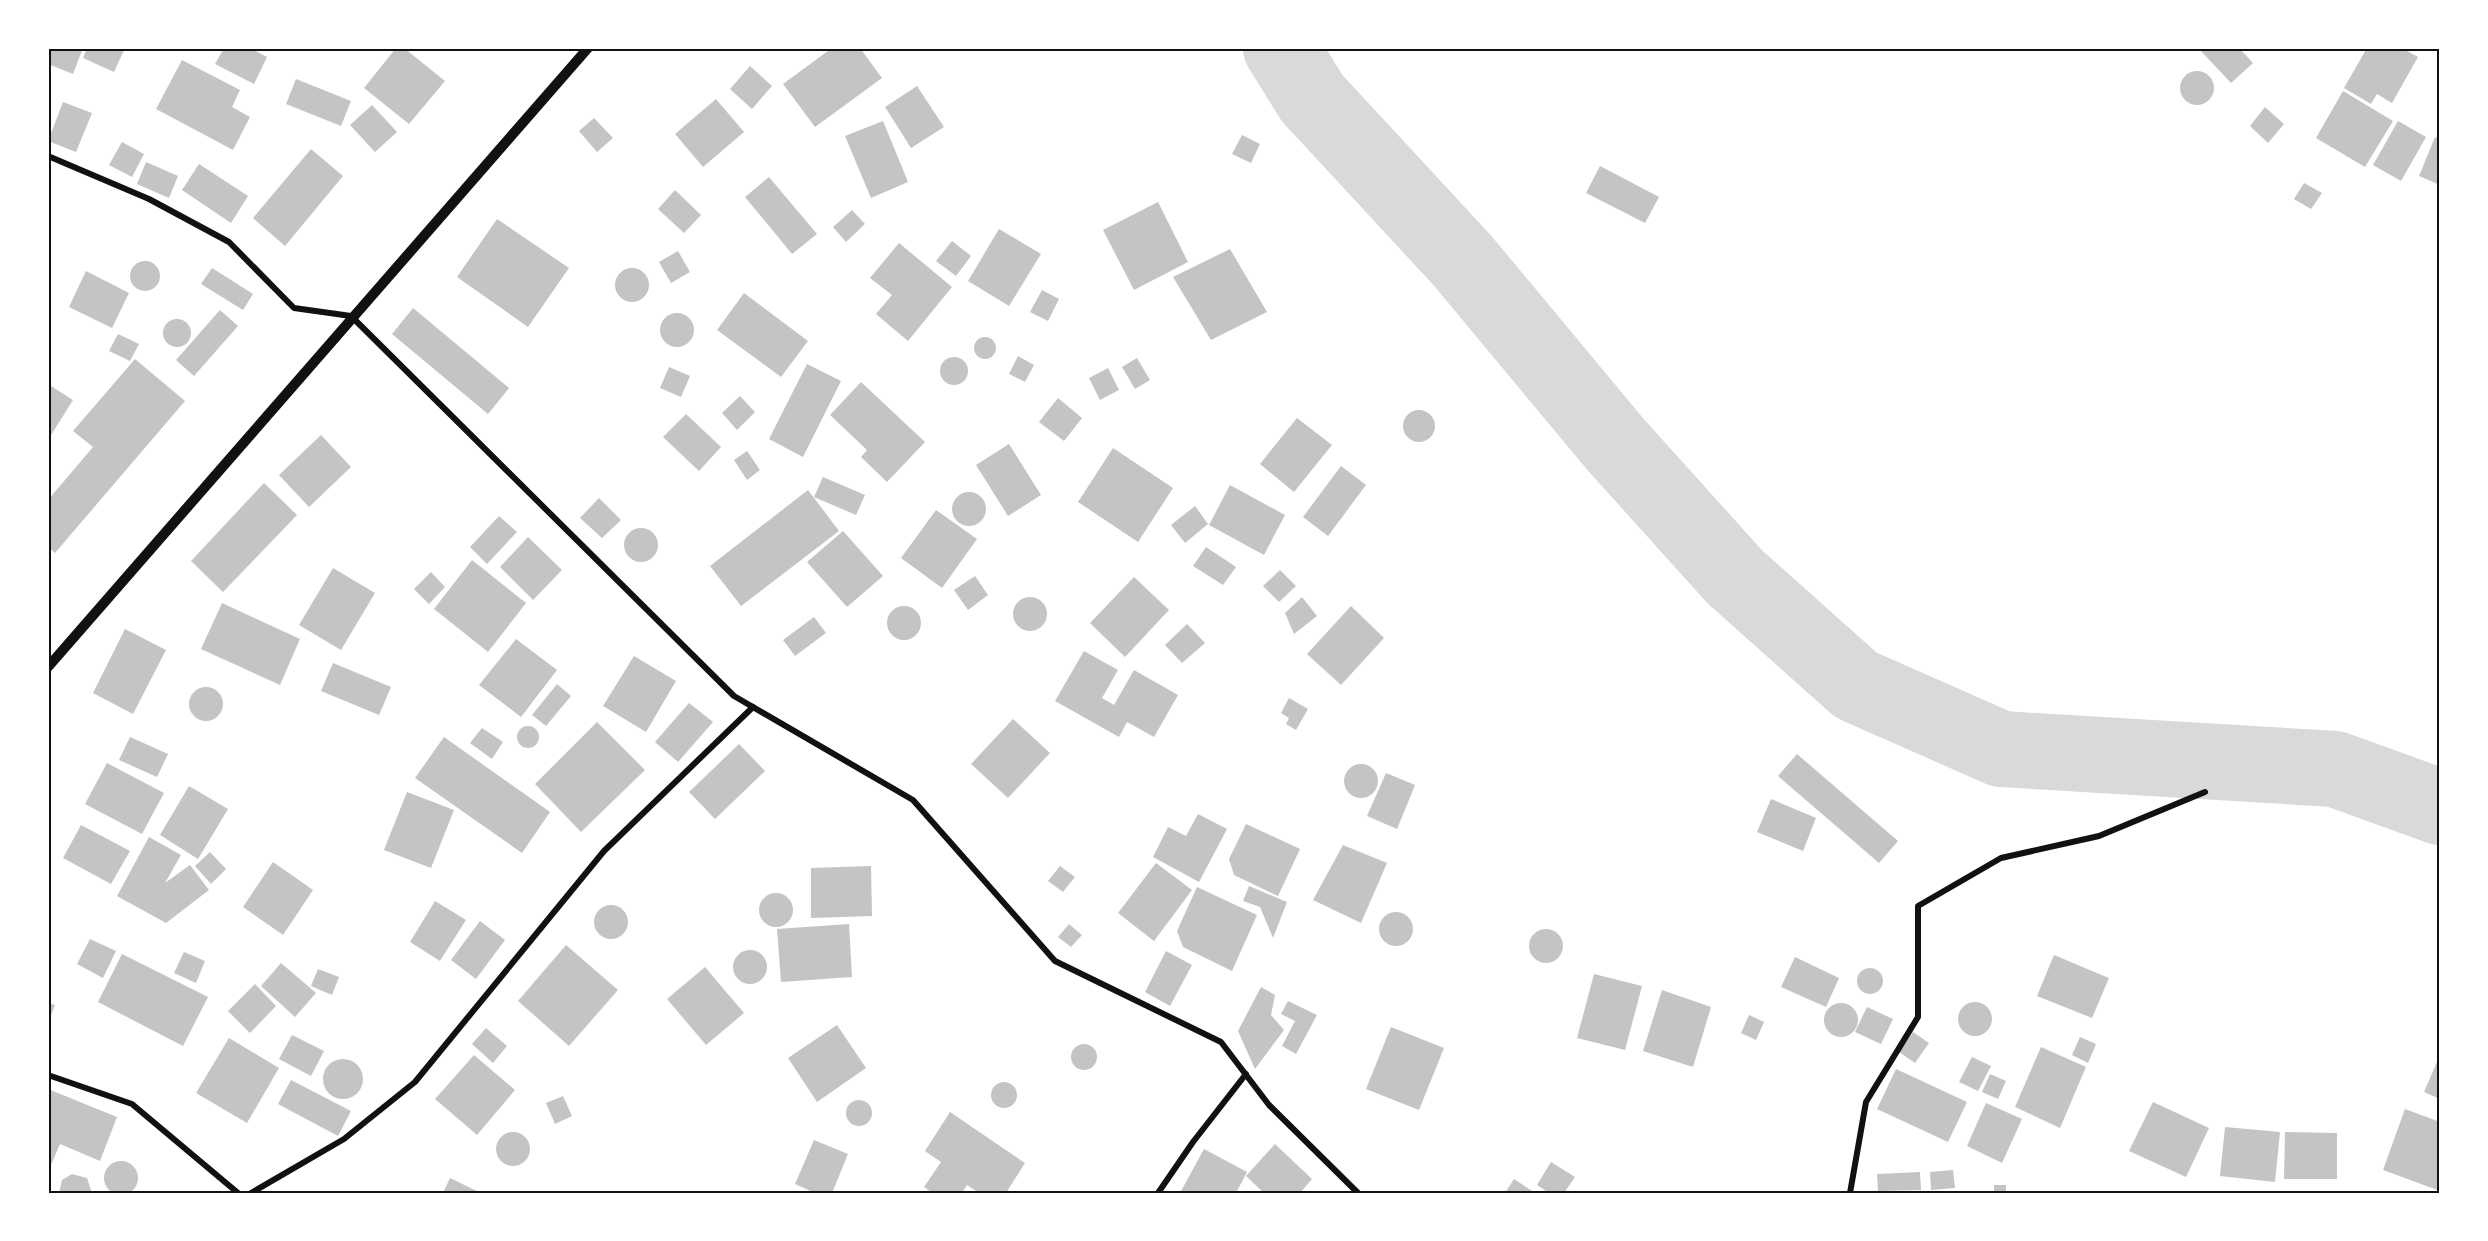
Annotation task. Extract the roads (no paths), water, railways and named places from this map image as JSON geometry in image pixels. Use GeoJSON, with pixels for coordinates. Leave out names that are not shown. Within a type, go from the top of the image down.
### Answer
{"type":"FeatureCollection","features":[{"type":"Feature","properties":{"kind":"street"},"geometry":{"type":"LineString","coordinates":[[48,667],[351,316],[588,48]]}},
{"type":"Feature","properties":{"kind":"street"},"geometry":{"type":"LineString","coordinates":[[48,156],[149,199],[229,242],[294,308],[351,316],[734,696],[913,800],[1055,961],[1221,1042],[1269,1105],[1358,1193]]}},
{"type":"Feature","properties":{"kind":"street"},"geometry":{"type":"LineString","coordinates":[[251,1193],[344,1139],[415,1082],[604,851],[753,707]]}},
{"type":"Feature","properties":{"kind":"street"},"geometry":{"type":"LineString","coordinates":[[1850,1193],[1866,1102],[1918,1017],[1918,906],[2001,858],[2099,836],[2205,792]]}},
{"type":"Feature","properties":{"kind":"street"},"geometry":{"type":"LineString","coordinates":[[1158,1193],[1192,1142],[1245,1074]]}},
{"type":"Feature","properties":{"kind":"street"},"geometry":{"type":"LineString","coordinates":[[48,1075],[132,1104],[238,1193]]}},
{"type":"Feature","properties":{"kind":"waterway"},"geometry":{"type":"LineString","coordinates":[[1281,48],[1312,98],[1462,260],[1616,445],[1735,577],[1856,685],[2001,749],[2335,769],[2440,807]]}}]}
